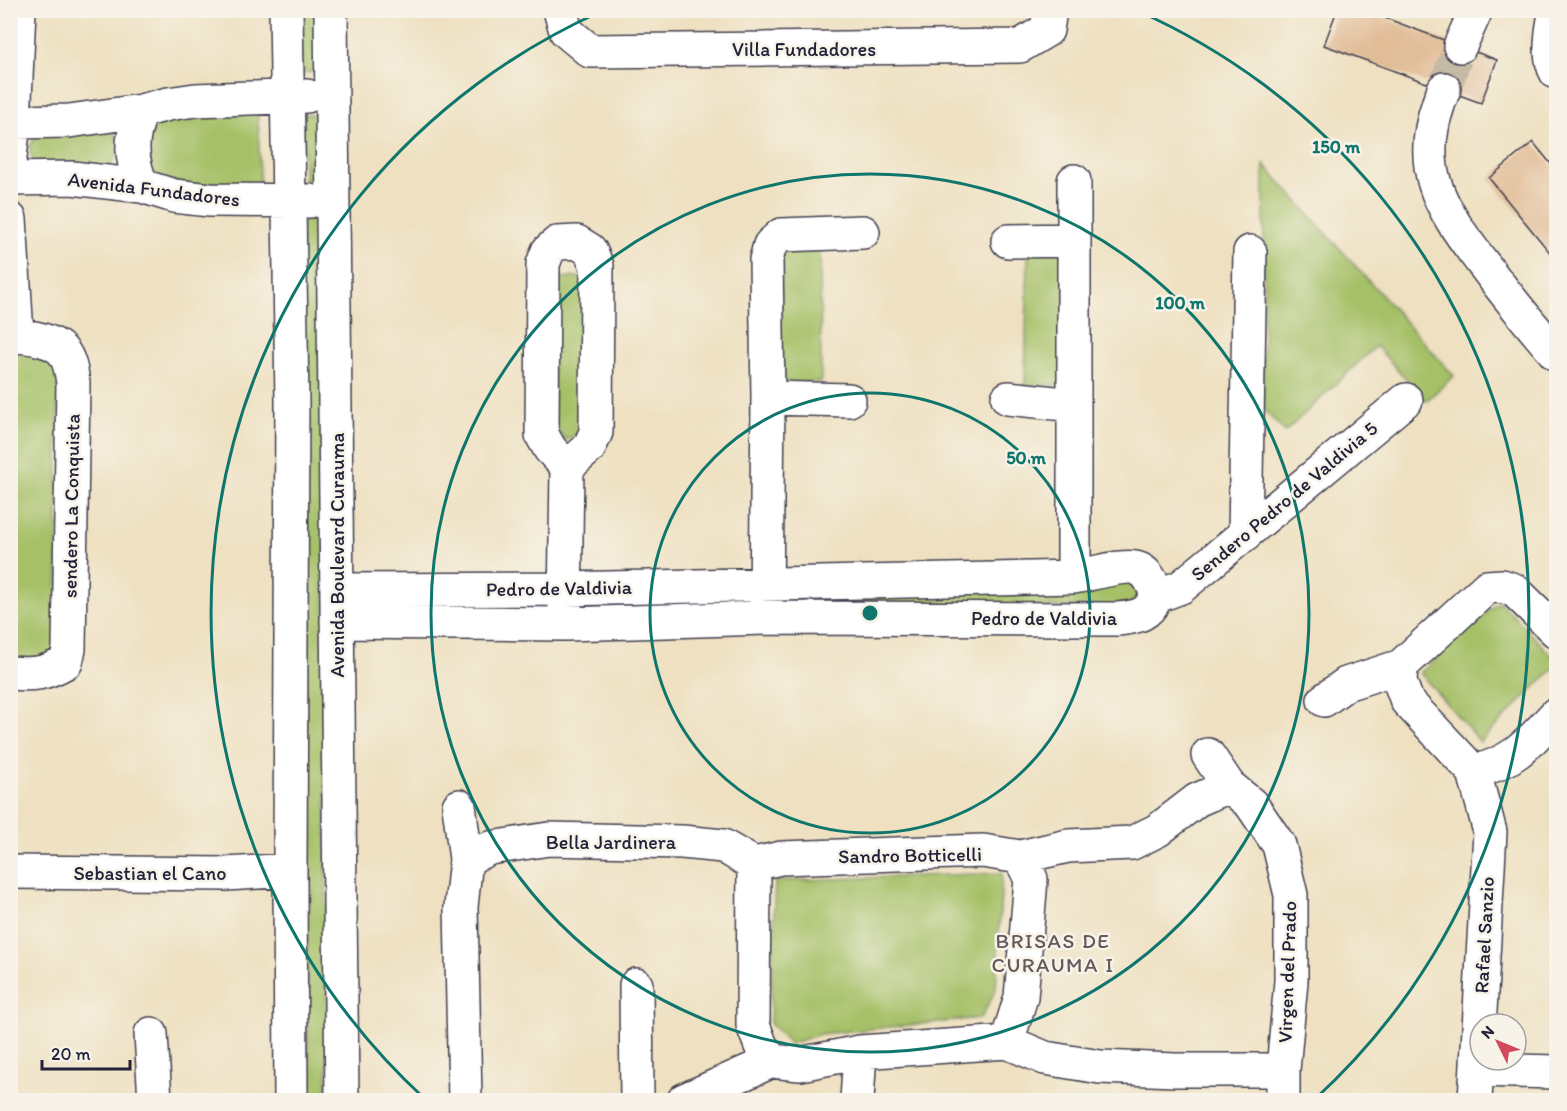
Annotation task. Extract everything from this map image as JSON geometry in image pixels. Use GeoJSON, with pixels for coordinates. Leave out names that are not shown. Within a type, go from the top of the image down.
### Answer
{"type":"FeatureCollection","features":[{"type":"Feature","properties":{"kind":"street"},"geometry":{"type":"LineString","coordinates":[[10,157],[19,10]]}},
{"type":"Feature","properties":{"kind":"street"},"geometry":{"type":"LineString","coordinates":[[286,10],[292,402],[291,1101]]}},
{"type":"Feature","properties":{"kind":"street","name":"Avenida Boulevard Curauma"},"geometry":{"type":"LineString","coordinates":[[331,10],[342,1101]]}},
{"type":"Feature","properties":{"kind":"street","name":"Villa Fundadores"},"geometry":{"type":"LineString","coordinates":[[560,10],[566,31],[590,51],[1020,46],[1047,30],[1050,10]]}},
{"type":"Feature","properties":{"kind":"street"},"geometry":{"type":"LineString","coordinates":[[1460,46],[1476,10]]}},
{"type":"Feature","properties":{"kind":"street"},"geometry":{"type":"LineString","coordinates":[[1556,10],[1552,25],[1552,56],[1557,72]]}},
{"type":"Feature","properties":{"kind":"street"},"geometry":{"type":"LineString","coordinates":[[1444,89],[1431,128],[1429,146],[1437,192],[1452,224],[1514,306],[1557,354]]}},
{"type":"Feature","properties":{"kind":"street"},"geometry":{"type":"LineString","coordinates":[[12,122],[69,121],[141,111],[195,100],[331,96]]}},
{"type":"Feature","properties":{"kind":"street"},"geometry":{"type":"LineString","coordinates":[[141,111],[134,129],[132,143],[135,171],[142,186]]}},
{"type":"Feature","properties":{"kind":"street","name":"Avenida Fundadores"},"geometry":{"type":"LineString","coordinates":[[10,179],[72,178],[142,186],[174,196],[210,200],[333,201]]}},
{"type":"Feature","properties":{"kind":"street"},"geometry":{"type":"LineString","coordinates":[[1074,181],[1074,577]]}},
{"type":"Feature","properties":{"kind":"street"},"geometry":{"type":"LineString","coordinates":[[10,219],[14,337]]}},
{"type":"Feature","properties":{"kind":"street"},"geometry":{"type":"LineString","coordinates":[[766,618],[768,398],[766,260],[770,246],[781,235],[863,232]]}},
{"type":"Feature","properties":{"kind":"street"},"geometry":{"type":"LineString","coordinates":[[1008,241],[1074,240]]}},
{"type":"Feature","properties":{"kind":"street"},"geometry":{"type":"LineString","coordinates":[[566,624],[567,467],[550,449],[542,435],[543,264],[548,251],[557,243],[577,242],[590,249],[597,267],[596,432],[590,448],[567,467]]}},
{"type":"Feature","properties":{"kind":"street"},"geometry":{"type":"LineString","coordinates":[[1245,535],[1250,252]]}},
{"type":"Feature","properties":{"kind":"street","name":"sendero La Conquista"},"geometry":{"type":"LineString","coordinates":[[10,673],[34,675],[54,669],[66,662],[69,649],[73,383],[71,366],[63,350],[51,341],[14,337]]}},
{"type":"Feature","properties":{"kind":"street"},"geometry":{"type":"LineString","coordinates":[[768,398],[849,400]]}},
{"type":"Feature","properties":{"kind":"street"},"geometry":{"type":"LineString","coordinates":[[1008,398],[1074,405]]}},
{"type":"Feature","properties":{"kind":"street","name":"Sendero Pedro de Valdivia 5"},"geometry":{"type":"LineString","coordinates":[[1157,596],[1180,587],[1406,400]]}},
{"type":"Feature","properties":{"kind":"street","name":"Pedro de Valdivia"},"geometry":{"type":"LineString","coordinates":[[337,622],[566,624],[766,618],[1118,619],[1140,616],[1148,610],[1157,596],[1147,575],[1138,568],[1074,577],[565,589],[338,590]]}},
{"type":"Feature","properties":{"kind":"street"},"geometry":{"type":"LineString","coordinates":[[1324,700],[1346,684],[1401,666],[1487,587],[1502,586],[1514,590],[1557,631]]}},
{"type":"Feature","properties":{"kind":"street","name":"Rafael Sanzio"},"geometry":{"type":"LineString","coordinates":[[1401,666],[1400,682],[1407,701],[1474,772],[1490,832],[1476,1085]]}},
{"type":"Feature","properties":{"kind":"street"},"geometry":{"type":"LineString","coordinates":[[1474,772],[1494,767],[1522,750],[1557,714]]}},
{"type":"Feature","properties":{"kind":"street","name":"Virgen del Prado"},"geometry":{"type":"LineString","coordinates":[[1007,1042],[1045,1058],[1100,1067],[1175,1070],[1283,1085],[1291,981],[1291,895],[1279,845],[1251,804],[1229,786],[1208,755]]}},
{"type":"Feature","properties":{"kind":"street"},"geometry":{"type":"LineString","coordinates":[[684,1101],[772,1061],[800,1064],[860,1052],[1007,1042],[1021,997],[1031,879],[1020,857],[1068,846],[1132,843],[1158,830],[1197,800],[1229,786]]}},
{"type":"Feature","properties":{"kind":"street"},"geometry":{"type":"LineString","coordinates":[[459,806],[466,859],[461,907],[465,1101]]}},
{"type":"Feature","properties":{"kind":"street","name":"Bella Jardinera"},"geometry":{"type":"LineString","coordinates":[[466,859],[490,848],[549,839],[682,842],[723,846],[754,864]]}},
{"type":"Feature","properties":{"kind":"street","name":"Sandro Botticelli"},"geometry":{"type":"LineString","coordinates":[[754,864],[781,858],[971,851],[1020,857]]}},
{"type":"Feature","properties":{"kind":"street"},"geometry":{"type":"LineString","coordinates":[[754,864],[753,1025],[760,1046],[772,1061]]}},
{"type":"Feature","properties":{"kind":"street","name":"Sebastian el Cano"},"geometry":{"type":"LineString","coordinates":[[10,872],[226,874],[290,870]]}},
{"type":"Feature","properties":{"kind":"street"},"geometry":{"type":"LineString","coordinates":[[636,985],[637,1101]]}},
{"type":"Feature","properties":{"kind":"street"},"geometry":{"type":"LineString","coordinates":[[151,1034],[155,1101]]}},
{"type":"Feature","properties":{"kind":"street"},"geometry":{"type":"LineString","coordinates":[[857,1101],[860,1052]]}},
{"type":"Feature","properties":{"kind":"street"},"geometry":{"type":"LineString","coordinates":[[1476,1085],[1557,1072]]}},
{"type":"Feature","properties":{"kind":"green space"},"geometry":{"type":"Polygon","coordinates":[[[299,11],[320,11],[321,72],[300,73],[299,11]]]}},
{"type":"Feature","properties":{"kind":"green space"},"geometry":{"type":"Polygon","coordinates":[[[258,112],[260,187],[201,187],[160,178],[150,169],[148,137],[156,126],[170,119],[258,112]]]}},
{"type":"Feature","properties":{"kind":"green space"},"geometry":{"type":"Polygon","coordinates":[[[303,114],[321,114],[322,184],[304,184],[303,114]]]}},
{"type":"Feature","properties":{"kind":"green space"},"geometry":{"type":"Polygon","coordinates":[[[38,132],[115,132],[119,150],[109,168],[35,168],[29,148],[38,132]]]}},
{"type":"Feature","properties":{"kind":"green space"},"geometry":{"type":"Polygon","coordinates":[[[1264,164],[1454,376],[1426,401],[1376,346],[1285,432],[1263,409],[1264,164]]]}},
{"type":"Feature","properties":{"kind":"green space"},"geometry":{"type":"Polygon","coordinates":[[[324,219],[327,1100],[308,1100],[301,221],[324,219]]]}},
{"type":"Feature","properties":{"kind":"green space"},"geometry":{"type":"Polygon","coordinates":[[[820,247],[821,382],[780,382],[780,248],[820,247]]]}},
{"type":"Feature","properties":{"kind":"green space"},"geometry":{"type":"Polygon","coordinates":[[[1028,249],[1065,252],[1064,385],[1025,385],[1028,249]]]}},
{"type":"Feature","properties":{"kind":"green space"},"geometry":{"type":"Polygon","coordinates":[[[586,277],[581,432],[565,440],[553,422],[554,278],[586,277]]]}},
{"type":"Feature","properties":{"kind":"green space"},"geometry":{"type":"Polygon","coordinates":[[[47,352],[58,360],[58,642],[50,660],[11,659],[11,355],[47,352]]]}},
{"type":"Feature","properties":{"kind":"green space"},"geometry":{"type":"Polygon","coordinates":[[[1109,578],[1138,586],[1137,595],[1130,606],[780,610],[775,597],[1109,578]]]}},
{"type":"Feature","properties":{"kind":"green space"},"geometry":{"type":"Polygon","coordinates":[[[1499,601],[1556,660],[1556,666],[1480,742],[1420,673],[1499,601]]]}},
{"type":"Feature","properties":{"kind":"green space"},"geometry":{"type":"Polygon","coordinates":[[[1002,873],[996,989],[981,1018],[820,1034],[790,1044],[770,1023],[775,881],[1002,873]]]}},
{"type":"Feature","properties":{"kind":"building"},"geometry":{"type":"Polygon","coordinates":[[[1337,10],[1364,10],[1497,60],[1481,103],[1324,45],[1337,10]]]}},
{"type":"Feature","properties":{"kind":"building"},"geometry":{"type":"Polygon","coordinates":[[[1533,142],[1556,170],[1556,260],[1489,178],[1533,142]]]}},
{"type":"Feature","properties":{"kind":"tunnel"},"geometry":{"type":"LineString","coordinates":[[1444,89],[1460,46]]}},
{"type":"Feature","properties":{"kind":"district","name":"BRISAS DE CURAUMA I"},"geometry":{"type":"Point","coordinates":[1053,953]}}]}
